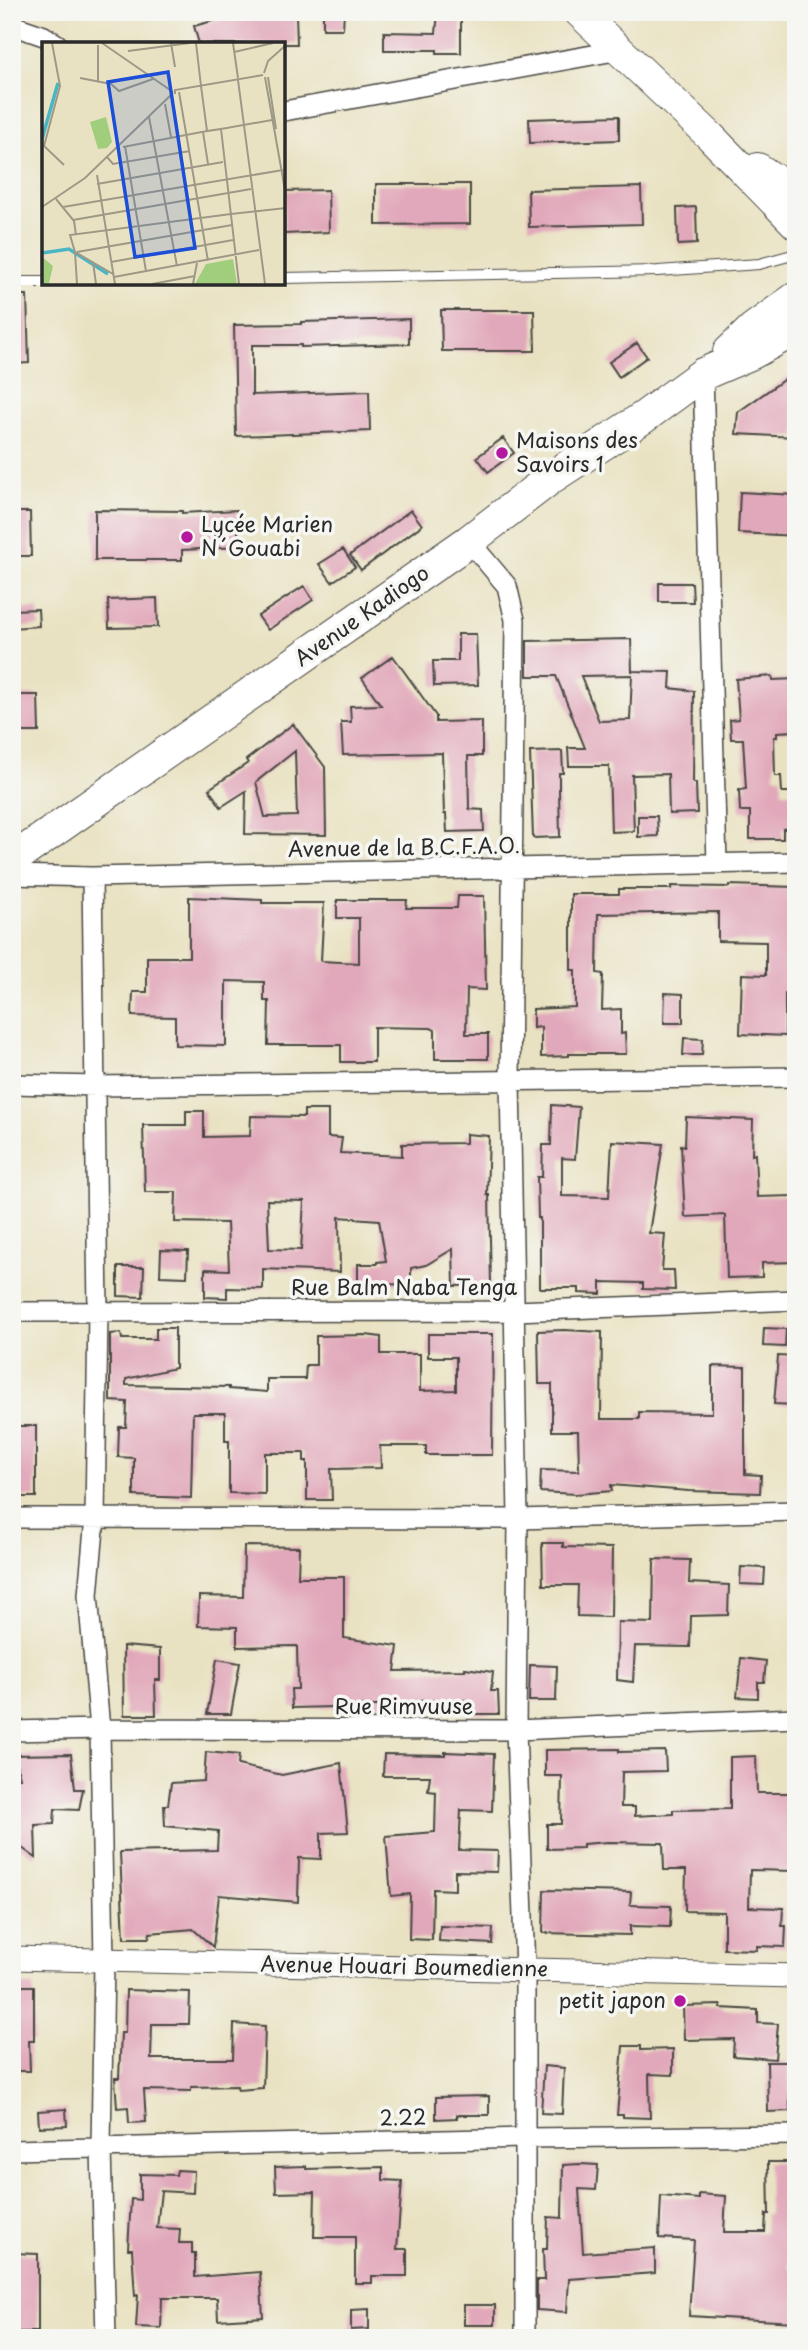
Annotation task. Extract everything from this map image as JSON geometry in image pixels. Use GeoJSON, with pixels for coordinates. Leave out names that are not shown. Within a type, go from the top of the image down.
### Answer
{"type":"FeatureCollection","features":[{"type":"Feature","properties":{"kind":"highway","name":"Avenue Kadiogo"},"geometry":{"type":"LineString","coordinates":[[12,860],[469,541],[552,477],[707,372],[753,329],[796,298]]}},
{"type":"Feature","properties":{"kind":"highway","name":"Avenue Kadiogo"},"geometry":{"type":"LineString","coordinates":[[707,372],[752,353],[796,329]]}},
{"type":"Feature","properties":{"kind":"main road"},"geometry":{"type":"LineString","coordinates":[[579,12],[711,137],[796,224]]}},
{"type":"Feature","properties":{"kind":"main road"},"geometry":{"type":"LineString","coordinates":[[711,137],[796,193]]}},
{"type":"Feature","properties":{"kind":"street"},"geometry":{"type":"LineString","coordinates":[[12,25],[54,42]]}},
{"type":"Feature","properties":{"kind":"street"},"geometry":{"type":"LineString","coordinates":[[285,111],[620,50]]}},
{"type":"Feature","properties":{"kind":"street"},"geometry":{"type":"LineString","coordinates":[[707,372],[717,863]]}},
{"type":"Feature","properties":{"kind":"street"},"geometry":{"type":"LineString","coordinates":[[469,541],[507,586],[515,620],[510,1081],[518,1519],[516,1730],[525,1969],[525,2338]]}},
{"type":"Feature","properties":{"kind":"street","name":"Avenue de la B.C.F.A.O."},"geometry":{"type":"LineString","coordinates":[[12,875],[92,877],[796,862]]}},
{"type":"Feature","properties":{"kind":"street"},"geometry":{"type":"LineString","coordinates":[[92,877],[98,1311],[95,1518],[88,1595],[100,1729],[104,1962],[101,2148],[106,2338]]}},
{"type":"Feature","properties":{"kind":"street"},"geometry":{"type":"LineString","coordinates":[[12,1084],[96,1086],[796,1077]]}},
{"type":"Feature","properties":{"kind":"street","name":"Rue Balm Naba Tenga"},"geometry":{"type":"LineString","coordinates":[[12,1312],[515,1311],[796,1300]]}},
{"type":"Feature","properties":{"kind":"street"},"geometry":{"type":"LineString","coordinates":[[12,1518],[518,1519],[796,1511]]}},
{"type":"Feature","properties":{"kind":"street","name":"Rue Rimvuuse"},"geometry":{"type":"LineString","coordinates":[[12,1731],[516,1730],[796,1718]]}},
{"type":"Feature","properties":{"kind":"street","name":"Avenue Houari Boumedienne"},"geometry":{"type":"LineString","coordinates":[[12,1958],[796,1976]]}},
{"type":"Feature","properties":{"kind":"street","name":"2.22"},"geometry":{"type":"LineString","coordinates":[[12,2150],[526,2138],[796,2135]]}},
{"type":"Feature","properties":{"kind":"lane"},"geometry":{"type":"LineString","coordinates":[[285,278],[658,271],[759,264],[796,254]]}},
{"type":"Feature","properties":{"kind":"lane"},"geometry":{"type":"LineString","coordinates":[[12,282],[42,282]]}},
{"type":"Feature","properties":{"kind":"building"},"geometry":{"type":"Polygon","coordinates":[[[323,12],[344,12],[343,29],[323,29],[323,12]]]}},
{"type":"Feature","properties":{"kind":"building"},"geometry":{"type":"Polygon","coordinates":[[[438,12],[461,12],[461,53],[384,50],[384,32],[436,33],[438,12]]]}},
{"type":"Feature","properties":{"kind":"building"},"geometry":{"type":"Polygon","coordinates":[[[296,14],[297,44],[198,42],[194,26],[228,17],[296,14]]]}},
{"type":"Feature","properties":{"kind":"building"},"geometry":{"type":"Polygon","coordinates":[[[619,116],[619,140],[530,143],[529,119],[619,116]]]}},
{"type":"Feature","properties":{"kind":"building"},"geometry":{"type":"Polygon","coordinates":[[[376,184],[470,184],[470,224],[376,225],[376,184]]]}},
{"type":"Feature","properties":{"kind":"building"},"geometry":{"type":"Polygon","coordinates":[[[641,187],[642,224],[529,227],[528,190],[641,187]]]}},
{"type":"Feature","properties":{"kind":"building"},"geometry":{"type":"Polygon","coordinates":[[[328,190],[329,232],[285,234],[285,191],[328,190]]]}},
{"type":"Feature","properties":{"kind":"building"},"geometry":{"type":"Polygon","coordinates":[[[696,207],[697,244],[678,245],[677,208],[696,207]]]}},
{"type":"Feature","properties":{"kind":"building"},"geometry":{"type":"Polygon","coordinates":[[[12,295],[27,295],[29,363],[12,364],[12,295]]]}},
{"type":"Feature","properties":{"kind":"building"},"geometry":{"type":"Polygon","coordinates":[[[441,310],[534,310],[535,351],[442,351],[441,310]]]}},
{"type":"Feature","properties":{"kind":"building"},"geometry":{"type":"Polygon","coordinates":[[[409,319],[409,344],[301,347],[252,345],[252,395],[369,391],[370,431],[236,436],[234,325],[409,319]]]}},
{"type":"Feature","properties":{"kind":"building"},"geometry":{"type":"Polygon","coordinates":[[[637,343],[647,357],[619,377],[609,362],[637,343]]]}},
{"type":"Feature","properties":{"kind":"building"},"geometry":{"type":"Polygon","coordinates":[[[796,371],[796,437],[736,434],[738,412],[796,371]]]}},
{"type":"Feature","properties":{"kind":"building"},"geometry":{"type":"Polygon","coordinates":[[[503,438],[514,453],[488,472],[477,457],[503,438]]]}},
{"type":"Feature","properties":{"kind":"building"},"geometry":{"type":"Polygon","coordinates":[[[740,492],[796,495],[796,536],[738,533],[740,492]]]}},
{"type":"Feature","properties":{"kind":"building"},"geometry":{"type":"Polygon","coordinates":[[[95,510],[182,513],[237,510],[239,547],[182,550],[182,560],[95,560],[95,510]]]}},
{"type":"Feature","properties":{"kind":"building"},"geometry":{"type":"Polygon","coordinates":[[[411,510],[422,525],[361,570],[350,555],[411,510]]]}},
{"type":"Feature","properties":{"kind":"building"},"geometry":{"type":"Polygon","coordinates":[[[12,512],[30,512],[31,556],[12,556],[12,512]]]}},
{"type":"Feature","properties":{"kind":"building"},"geometry":{"type":"Polygon","coordinates":[[[343,549],[355,567],[332,582],[319,564],[343,549]]]}},
{"type":"Feature","properties":{"kind":"building"},"geometry":{"type":"Polygon","coordinates":[[[659,583],[692,583],[693,602],[659,602],[659,583]]]}},
{"type":"Feature","properties":{"kind":"building"},"geometry":{"type":"Polygon","coordinates":[[[304,586],[313,600],[268,630],[258,616],[304,586]]]}},
{"type":"Feature","properties":{"kind":"building"},"geometry":{"type":"Polygon","coordinates":[[[157,598],[158,627],[109,628],[108,600],[157,598]]]}},
{"type":"Feature","properties":{"kind":"building"},"geometry":{"type":"Polygon","coordinates":[[[38,609],[39,626],[12,628],[12,610],[38,609]]]}},
{"type":"Feature","properties":{"kind":"building"},"geometry":{"type":"Polygon","coordinates":[[[458,634],[476,634],[478,685],[434,686],[433,661],[458,661],[458,634]]]}},
{"type":"Feature","properties":{"kind":"building"},"geometry":{"type":"Polygon","coordinates":[[[631,639],[632,671],[671,672],[670,688],[694,691],[693,783],[696,783],[697,813],[669,814],[668,774],[632,775],[634,831],[611,832],[609,766],[569,766],[568,748],[585,748],[556,676],[527,676],[527,641],[631,639]],[[632,675],[581,676],[599,721],[630,720],[632,675]]]}},
{"type":"Feature","properties":{"kind":"building"},"geometry":{"type":"Polygon","coordinates":[[[393,656],[436,716],[436,722],[482,721],[482,756],[468,756],[469,809],[483,810],[484,831],[447,832],[442,753],[343,755],[341,722],[351,722],[350,706],[381,705],[362,678],[393,656]]]}},
{"type":"Feature","properties":{"kind":"building"},"geometry":{"type":"Polygon","coordinates":[[[772,676],[773,680],[796,679],[796,731],[777,732],[777,737],[774,737],[775,776],[781,776],[782,792],[796,792],[796,828],[783,829],[783,839],[750,839],[750,811],[740,811],[739,790],[746,789],[743,739],[731,739],[730,720],[739,719],[736,679],[772,676]]]}},
{"type":"Feature","properties":{"kind":"building"},"geometry":{"type":"Polygon","coordinates":[[[12,695],[38,695],[39,732],[12,732],[12,695]]]}},
{"type":"Feature","properties":{"kind":"building"},"geometry":{"type":"Polygon","coordinates":[[[293,724],[325,767],[326,835],[245,834],[246,791],[221,807],[209,789],[248,763],[246,760],[293,724]],[[295,751],[256,782],[265,817],[297,816],[295,751]]]}},
{"type":"Feature","properties":{"kind":"building"},"geometry":{"type":"Polygon","coordinates":[[[562,751],[563,773],[559,773],[560,837],[533,838],[530,752],[562,751]]]}},
{"type":"Feature","properties":{"kind":"building"},"geometry":{"type":"Polygon","coordinates":[[[638,816],[657,816],[658,836],[638,837],[638,816]]]}},
{"type":"Feature","properties":{"kind":"building"},"geometry":{"type":"Polygon","coordinates":[[[729,885],[796,887],[796,920],[791,920],[789,973],[796,973],[796,994],[785,994],[785,1036],[740,1034],[742,974],[766,975],[766,942],[718,941],[718,912],[598,914],[597,973],[603,974],[602,1010],[621,1009],[621,1034],[625,1033],[626,1054],[541,1057],[541,1027],[533,1028],[533,1009],[575,1007],[575,970],[571,970],[571,894],[619,894],[619,889],[729,885]]]}},
{"type":"Feature","properties":{"kind":"building"},"geometry":{"type":"Polygon","coordinates":[[[458,896],[484,896],[486,990],[467,989],[466,1034],[488,1034],[488,1059],[435,1059],[435,1030],[431,1028],[374,1027],[374,1062],[341,1062],[341,1045],[268,1045],[269,1001],[264,1001],[264,982],[226,981],[226,1046],[175,1045],[175,1017],[132,1016],[133,992],[147,992],[147,957],[189,957],[189,897],[262,900],[262,903],[324,903],[321,961],[359,963],[359,918],[337,918],[337,900],[407,900],[406,908],[457,908],[458,896]]]}},
{"type":"Feature","properties":{"kind":"building"},"geometry":{"type":"Polygon","coordinates":[[[665,993],[683,994],[683,1023],[664,1023],[665,993]]]}},
{"type":"Feature","properties":{"kind":"building"},"geometry":{"type":"Polygon","coordinates":[[[684,1038],[703,1039],[702,1055],[683,1055],[684,1038]]]}},
{"type":"Feature","properties":{"kind":"building"},"geometry":{"type":"Polygon","coordinates":[[[552,1105],[579,1107],[575,1159],[562,1158],[562,1196],[609,1197],[612,1141],[663,1144],[649,1233],[665,1234],[662,1270],[674,1270],[675,1290],[643,1289],[643,1283],[601,1282],[601,1294],[579,1293],[579,1288],[540,1288],[537,1177],[542,1177],[543,1145],[551,1145],[552,1105]]]}},
{"type":"Feature","properties":{"kind":"building"},"geometry":{"type":"Polygon","coordinates":[[[304,1110],[328,1110],[328,1137],[342,1138],[340,1153],[402,1156],[402,1144],[466,1143],[466,1134],[489,1136],[487,1195],[491,1285],[454,1286],[453,1249],[426,1265],[411,1268],[411,1284],[358,1285],[358,1264],[386,1261],[379,1220],[339,1217],[340,1272],[263,1269],[263,1289],[227,1288],[227,1298],[205,1297],[205,1269],[229,1270],[227,1223],[175,1222],[176,1192],[145,1192],[143,1125],[186,1125],[186,1111],[204,1111],[204,1137],[250,1136],[251,1116],[304,1117],[304,1110]],[[267,1200],[269,1249],[301,1250],[304,1201],[267,1200]]]}},
{"type":"Feature","properties":{"kind":"building"},"geometry":{"type":"Polygon","coordinates":[[[686,1117],[753,1120],[752,1155],[755,1154],[757,1197],[793,1196],[796,1262],[762,1263],[762,1277],[727,1278],[725,1215],[685,1217],[681,1145],[685,1146],[686,1117]]]}},
{"type":"Feature","properties":{"kind":"building"},"geometry":{"type":"Polygon","coordinates":[[[161,1250],[188,1251],[187,1277],[160,1276],[161,1250]]]}},
{"type":"Feature","properties":{"kind":"building"},"geometry":{"type":"Polygon","coordinates":[[[118,1267],[144,1267],[143,1297],[118,1296],[118,1267]]]}},
{"type":"Feature","properties":{"kind":"building"},"geometry":{"type":"Polygon","coordinates":[[[156,1328],[175,1328],[175,1368],[126,1379],[126,1385],[229,1387],[267,1392],[267,1379],[305,1379],[306,1365],[316,1365],[316,1336],[366,1335],[381,1337],[381,1354],[420,1354],[420,1391],[456,1390],[456,1357],[428,1357],[428,1334],[493,1334],[492,1455],[426,1455],[426,1446],[380,1446],[381,1468],[331,1469],[332,1500],[307,1500],[307,1461],[304,1461],[304,1453],[265,1453],[265,1494],[229,1493],[229,1441],[225,1441],[225,1413],[193,1413],[191,1498],[134,1496],[134,1458],[118,1457],[119,1427],[126,1427],[127,1402],[110,1401],[110,1334],[121,1333],[122,1339],[156,1339],[156,1328]]]}},
{"type":"Feature","properties":{"kind":"building"},"geometry":{"type":"Polygon","coordinates":[[[764,1328],[786,1329],[785,1347],[763,1346],[764,1328]]]}},
{"type":"Feature","properties":{"kind":"building"},"geometry":{"type":"Polygon","coordinates":[[[538,1331],[602,1332],[601,1419],[639,1419],[639,1412],[712,1413],[712,1366],[745,1367],[745,1474],[761,1475],[760,1493],[611,1485],[612,1491],[576,1494],[540,1492],[541,1470],[579,1471],[578,1431],[552,1431],[552,1384],[539,1384],[538,1331]]]}},
{"type":"Feature","properties":{"kind":"building"},"geometry":{"type":"Polygon","coordinates":[[[778,1356],[796,1357],[796,1405],[774,1404],[778,1356]]]}},
{"type":"Feature","properties":{"kind":"building"},"geometry":{"type":"Polygon","coordinates":[[[12,1426],[36,1426],[36,1497],[12,1497],[12,1426]]]}},
{"type":"Feature","properties":{"kind":"building"},"geometry":{"type":"Polygon","coordinates":[[[542,1543],[563,1543],[563,1547],[612,1548],[611,1617],[577,1616],[578,1585],[543,1585],[542,1543]]]}},
{"type":"Feature","properties":{"kind":"building"},"geometry":{"type":"Polygon","coordinates":[[[244,1546],[299,1547],[298,1577],[344,1577],[344,1638],[398,1646],[395,1671],[465,1668],[493,1672],[491,1691],[498,1691],[499,1714],[467,1714],[467,1700],[417,1701],[417,1705],[292,1708],[291,1689],[298,1689],[297,1646],[237,1647],[237,1627],[198,1626],[199,1596],[243,1597],[244,1546]]]}},
{"type":"Feature","properties":{"kind":"building"},"geometry":{"type":"Polygon","coordinates":[[[654,1559],[690,1560],[689,1583],[729,1585],[728,1615],[691,1616],[690,1647],[635,1646],[633,1682],[617,1680],[618,1622],[653,1623],[654,1559]]]}},
{"type":"Feature","properties":{"kind":"building"},"geometry":{"type":"Polygon","coordinates":[[[741,1567],[765,1568],[764,1585],[740,1584],[741,1567]]]}},
{"type":"Feature","properties":{"kind":"building"},"geometry":{"type":"Polygon","coordinates":[[[123,1646],[160,1649],[160,1680],[155,1680],[156,1715],[124,1715],[123,1646]]]}},
{"type":"Feature","properties":{"kind":"building"},"geometry":{"type":"Polygon","coordinates":[[[741,1658],[766,1661],[764,1682],[758,1682],[758,1698],[737,1697],[741,1658]]]}},
{"type":"Feature","properties":{"kind":"building"},"geometry":{"type":"Polygon","coordinates":[[[217,1659],[240,1663],[231,1714],[207,1714],[217,1659]]]}},
{"type":"Feature","properties":{"kind":"building"},"geometry":{"type":"Polygon","coordinates":[[[530,1665],[557,1666],[556,1701],[529,1701],[530,1665]]]}},
{"type":"Feature","properties":{"kind":"building"},"geometry":{"type":"Polygon","coordinates":[[[619,1749],[619,1752],[665,1751],[666,1771],[622,1772],[621,1807],[635,1807],[635,1816],[673,1814],[673,1810],[730,1809],[730,1757],[756,1756],[757,1793],[796,1793],[794,1871],[750,1870],[749,1907],[783,1908],[785,1947],[724,1949],[724,1912],[685,1911],[686,1870],[664,1870],[663,1843],[608,1842],[583,1844],[583,1848],[547,1849],[547,1824],[561,1824],[562,1776],[545,1776],[545,1750],[619,1749]]]}},
{"type":"Feature","properties":{"kind":"building"},"geometry":{"type":"Polygon","coordinates":[[[206,1752],[239,1755],[238,1765],[282,1775],[341,1763],[348,1832],[321,1833],[321,1859],[299,1858],[298,1902],[219,1895],[213,1947],[193,1929],[150,1933],[149,1938],[124,1938],[120,1852],[217,1850],[218,1831],[165,1826],[164,1805],[168,1805],[171,1783],[204,1781],[206,1752]]]}},
{"type":"Feature","properties":{"kind":"building"},"geometry":{"type":"Polygon","coordinates":[[[445,1752],[494,1754],[492,1811],[461,1810],[459,1850],[498,1851],[497,1872],[455,1871],[455,1890],[433,1889],[432,1940],[409,1939],[410,1894],[391,1896],[386,1836],[435,1832],[436,1792],[428,1791],[430,1776],[383,1776],[384,1754],[445,1755],[445,1752]]]}},
{"type":"Feature","properties":{"kind":"building"},"geometry":{"type":"Polygon","coordinates":[[[71,1754],[75,1789],[83,1789],[79,1810],[55,1809],[54,1824],[35,1825],[36,1858],[15,1843],[12,1829],[12,1778],[20,1778],[15,1755],[71,1754]]]}},
{"type":"Feature","properties":{"kind":"building"},"geometry":{"type":"Polygon","coordinates":[[[544,1890],[631,1892],[630,1905],[671,1906],[670,1927],[630,1926],[630,1935],[543,1933],[544,1890]]]}},
{"type":"Feature","properties":{"kind":"building"},"geometry":{"type":"Polygon","coordinates":[[[440,1926],[493,1928],[492,1944],[439,1941],[440,1926]]]}},
{"type":"Feature","properties":{"kind":"building"},"geometry":{"type":"Polygon","coordinates":[[[12,1986],[34,1986],[34,2041],[29,2041],[30,2071],[12,2071],[12,1986]]]}},
{"type":"Feature","properties":{"kind":"building"},"geometry":{"type":"Polygon","coordinates":[[[126,1990],[190,1992],[189,2024],[152,2024],[151,2059],[233,2059],[234,2024],[265,2026],[263,2088],[238,2090],[237,2086],[191,2087],[191,2091],[144,2090],[146,2122],[129,2123],[128,2107],[117,2108],[115,2078],[119,2078],[121,2033],[125,2033],[126,1990]]]}},
{"type":"Feature","properties":{"kind":"building"},"geometry":{"type":"Polygon","coordinates":[[[721,2005],[721,2008],[758,2010],[758,2023],[778,2024],[775,2059],[733,2056],[734,2039],[684,2040],[683,2006],[721,2005]]]}},
{"type":"Feature","properties":{"kind":"building"},"geometry":{"type":"Polygon","coordinates":[[[623,2046],[641,2046],[641,2050],[673,2049],[673,2075],[649,2074],[650,2118],[617,2115],[623,2046]]]}},
{"type":"Feature","properties":{"kind":"building"},"geometry":{"type":"Polygon","coordinates":[[[767,2062],[789,2062],[790,2111],[768,2112],[767,2062]]]}},
{"type":"Feature","properties":{"kind":"building"},"geometry":{"type":"Polygon","coordinates":[[[544,2066],[564,2068],[562,2114],[541,2113],[544,2066]]]}},
{"type":"Feature","properties":{"kind":"building"},"geometry":{"type":"Polygon","coordinates":[[[489,2096],[489,2115],[457,2115],[457,2118],[436,2119],[436,2097],[489,2096]]]}},
{"type":"Feature","properties":{"kind":"building"},"geometry":{"type":"Polygon","coordinates":[[[66,2109],[67,2126],[39,2127],[38,2111],[66,2109]]]}},
{"type":"Feature","properties":{"kind":"building"},"geometry":{"type":"Polygon","coordinates":[[[768,2162],[796,2162],[796,2185],[791,2185],[788,2235],[789,2268],[796,2269],[796,2322],[689,2316],[694,2240],[659,2238],[661,2196],[699,2199],[699,2194],[726,2196],[724,2232],[765,2232],[766,2214],[769,2214],[768,2162]]]}},
{"type":"Feature","properties":{"kind":"building"},"geometry":{"type":"Polygon","coordinates":[[[563,2165],[598,2165],[596,2190],[579,2189],[583,2253],[655,2248],[655,2273],[569,2279],[567,2312],[537,2310],[537,2280],[544,2280],[543,2249],[547,2249],[548,2217],[562,2218],[563,2165]]]}},
{"type":"Feature","properties":{"kind":"building"},"geometry":{"type":"Polygon","coordinates":[[[306,2166],[306,2169],[383,2167],[383,2180],[402,2181],[397,2249],[407,2249],[407,2276],[372,2276],[372,2283],[355,2283],[355,2237],[314,2237],[315,2192],[276,2193],[275,2167],[306,2166]]]}},
{"type":"Feature","properties":{"kind":"building"},"geometry":{"type":"Polygon","coordinates":[[[177,2170],[194,2171],[193,2193],[161,2191],[157,2228],[180,2229],[179,2243],[192,2243],[192,2253],[195,2253],[195,2277],[260,2272],[263,2317],[218,2320],[217,2298],[162,2298],[161,2328],[136,2327],[138,2295],[135,2296],[132,2249],[128,2249],[131,2199],[140,2200],[140,2174],[176,2175],[177,2170]]]}},
{"type":"Feature","properties":{"kind":"building"},"geometry":{"type":"Polygon","coordinates":[[[12,2253],[38,2254],[38,2332],[12,2332],[12,2253]]]}},
{"type":"Feature","properties":{"kind":"building"},"geometry":{"type":"Polygon","coordinates":[[[464,2305],[495,2305],[495,2325],[464,2325],[464,2305]]]}},
{"type":"Feature","properties":{"kind":"building"},"geometry":{"type":"Polygon","coordinates":[[[369,2309],[369,2329],[351,2330],[351,2310],[369,2309]]]}},
{"type":"Feature","properties":{"kind":"place","name":"Maisons des Savoirs 1"},"geometry":{"type":"Point","coordinates":[502,453]}},
{"type":"Feature","properties":{"kind":"place","name":"Lycée Marien N´Gouabi"},"geometry":{"type":"Point","coordinates":[187,537]}},
{"type":"Feature","properties":{"kind":"place","name":"petit japon"},"geometry":{"type":"Point","coordinates":[680,2001]}}]}
